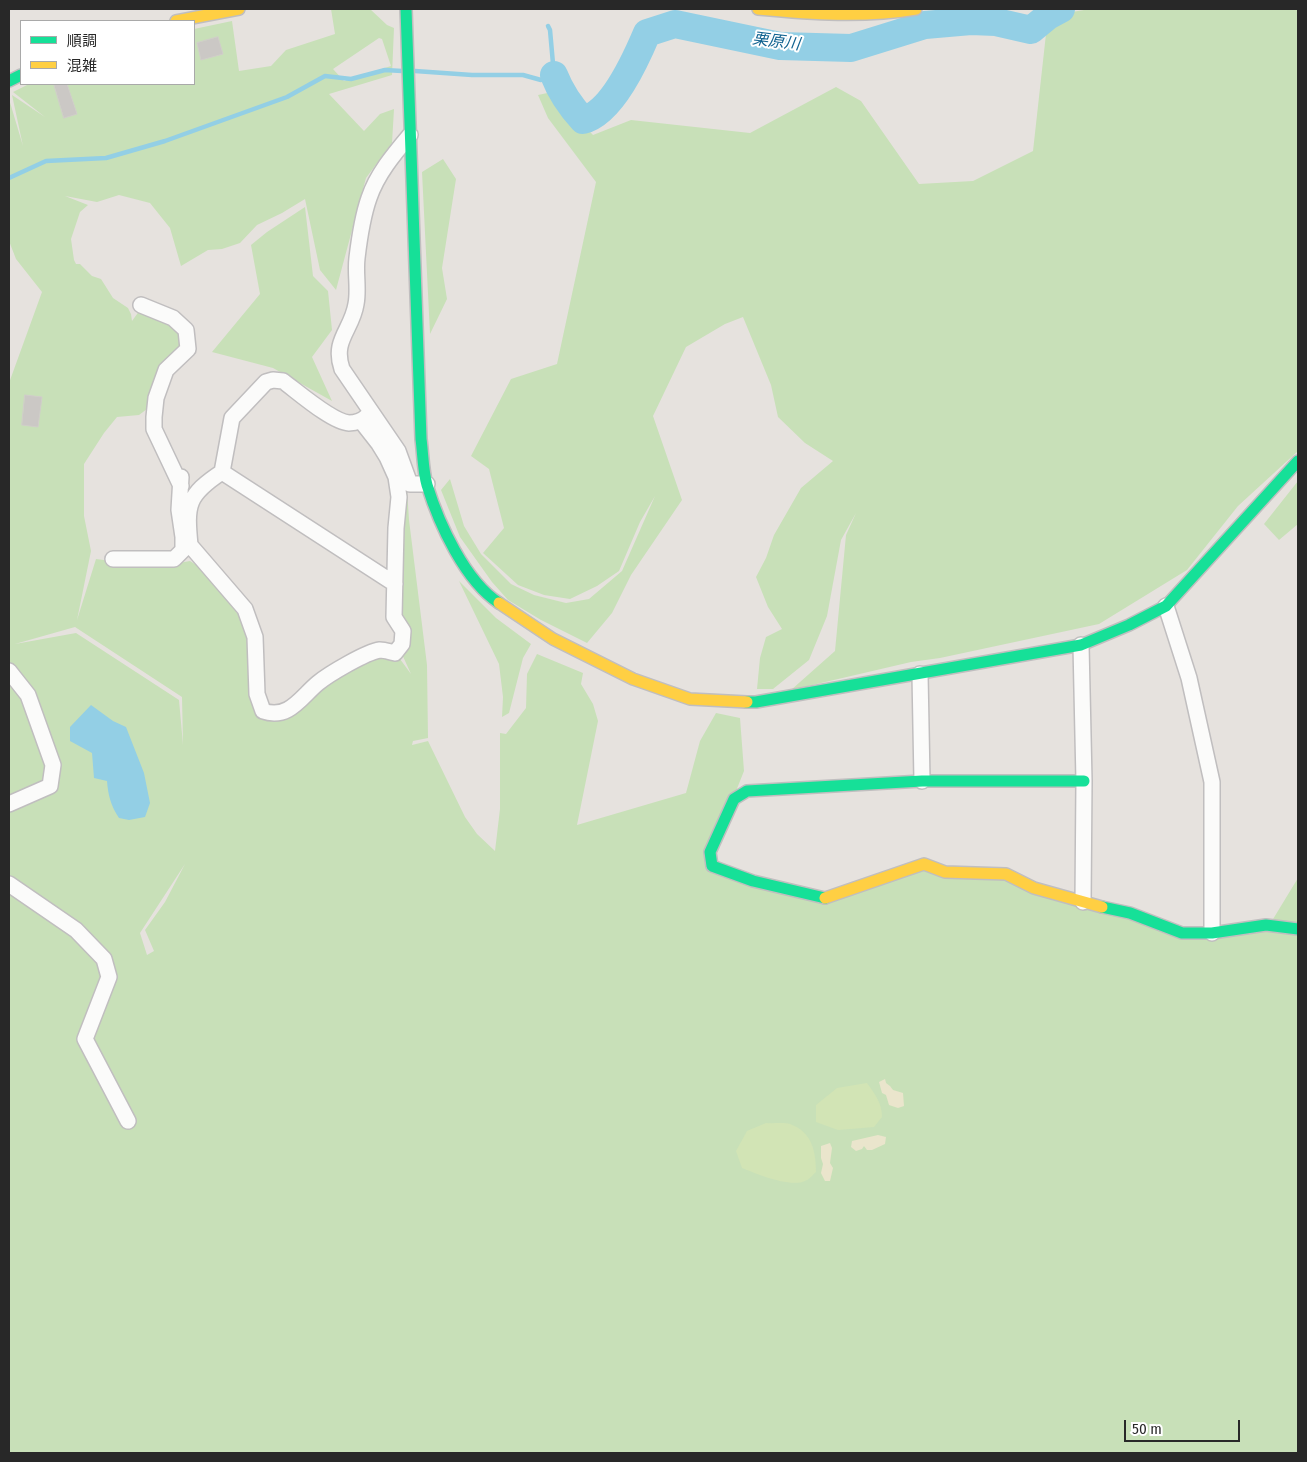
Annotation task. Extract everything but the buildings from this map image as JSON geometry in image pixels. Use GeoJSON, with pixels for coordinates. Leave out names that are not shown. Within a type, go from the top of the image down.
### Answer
{"type":"FeatureCollection","features":[{"type":"Feature","properties":{"kind":"street"},"geometry":{"type":"LineString","coordinates":[[181,20],[239,9]]}},
{"type":"Feature","properties":{"kind":"street"},"geometry":{"type":"LineString","coordinates":[[406,9],[421,439],[427,484],[439,517],[459,560],[491,598],[553,639],[633,679],[690,698],[756,702],[1081,645],[1129,625],[1166,606],[1298,461]]}},
{"type":"Feature","properties":{"kind":"street"},"geometry":{"type":"LineString","coordinates":[[758,9],[837,16],[892,14],[916,9]]}},
{"type":"Feature","properties":{"kind":"street"},"geometry":{"type":"LineString","coordinates":[[9,81],[20,75]]}},
{"type":"Feature","properties":{"kind":"street"},"geometry":{"type":"LineString","coordinates":[[174,447],[181,470],[179,510],[187,541],[245,609],[255,637],[257,694],[263,711],[279,713],[296,706],[319,682],[368,653],[382,650],[395,653],[402,644],[403,632],[394,616],[396,528],[399,497],[396,478],[342,369],[339,347],[357,302],[357,259],[369,199],[378,178],[410,135]]}},
{"type":"Feature","properties":{"kind":"street"},"geometry":{"type":"LineString","coordinates":[[141,305],[173,318],[186,330],[188,349],[166,370],[156,398],[154,417],[154,429],[181,486]]}},
{"type":"Feature","properties":{"kind":"street"},"geometry":{"type":"LineString","coordinates":[[112,558],[174,559],[183,550],[187,541],[190,504],[196,492],[222,472],[232,418],[266,382],[273,380],[283,381],[336,419],[349,423],[366,416]]}},
{"type":"Feature","properties":{"kind":"street"},"geometry":{"type":"LineString","coordinates":[[366,416],[398,451],[410,484],[427,484]]}},
{"type":"Feature","properties":{"kind":"street"},"geometry":{"type":"LineString","coordinates":[[222,472],[395,584]]}},
{"type":"Feature","properties":{"kind":"street"},"geometry":{"type":"LineString","coordinates":[[1166,606],[1188,678],[1212,782],[1212,933]]}},
{"type":"Feature","properties":{"kind":"street"},"geometry":{"type":"LineString","coordinates":[[1081,645],[1084,781],[1083,902]]}},
{"type":"Feature","properties":{"kind":"street"},"geometry":{"type":"LineString","coordinates":[[9,671],[28,695],[53,765],[50,786],[9,804]]}},
{"type":"Feature","properties":{"kind":"street"},"geometry":{"type":"LineString","coordinates":[[920,674],[922,781]]}},
{"type":"Feature","properties":{"kind":"street"},"geometry":{"type":"LineString","coordinates":[[1084,781],[922,781],[747,791],[734,799],[710,852],[712,866],[753,881],[824,898],[924,864],[945,872],[1006,874],[1034,888],[1130,913],[1182,932],[1212,933],[1266,925],[1298,929]]}},
{"type":"Feature","properties":{"kind":"street"},"geometry":{"type":"LineString","coordinates":[[9,884],[76,930],[104,959],[109,978],[85,1039],[128,1121]]}},
{"type":"Feature","properties":{"kind":"green space"},"geometry":{"type":"Polygon","coordinates":[[[331,9],[370,9],[387,25],[394,28],[392,75],[329,94],[364,131],[380,114],[394,109],[392,143],[366,178],[336,290],[320,270],[305,199],[257,225],[240,243],[222,249],[208,250],[181,266],[170,228],[150,203],[119,195],[97,202],[65,196],[88,205],[80,212],[71,239],[76,264],[80,264],[92,276],[101,279],[113,298],[128,308],[132,321],[140,310],[173,318],[188,346],[155,403],[139,415],[117,417],[84,464],[84,516],[91,551],[77,620],[96,559],[157,567],[190,561],[212,575],[249,631],[251,684],[278,713],[382,650],[400,659],[411,674],[401,652],[394,613],[406,474],[409,520],[427,665],[428,738],[413,741],[412,745],[428,741],[465,817],[477,834],[495,851],[500,809],[500,733],[506,734],[526,708],[527,674],[537,654],[583,673],[581,684],[593,704],[598,721],[577,825],[686,793],[700,741],[716,713],[740,718],[744,771],[707,864],[824,898],[922,868],[1004,878],[1185,937],[1267,929],[1298,878],[1298,1453],[9,1453],[9,383],[42,292],[16,259],[9,241],[9,99],[23,146],[12,95],[45,117],[13,92],[27,85],[195,85],[195,29],[232,21],[239,71],[271,66],[286,50],[335,34],[331,9]],[[379,38],[333,69],[344,81],[391,66],[382,39],[379,38]],[[75,627],[15,644],[76,633],[179,700],[183,745],[182,697],[75,627]],[[185,864],[140,933],[147,955],[154,951],[145,930],[165,902],[185,864]]]}},
{"type":"Feature","properties":{"kind":"green space"},"geometry":{"type":"Polygon","coordinates":[[[1090,9],[1298,9],[1298,451],[1238,506],[1187,570],[1099,624],[940,658],[911,662],[791,690],[835,651],[846,535],[856,513],[841,540],[827,616],[809,660],[773,689],[757,689],[760,658],[766,637],[782,629],[768,607],[756,577],[766,558],[774,535],[801,488],[833,461],[805,443],[778,417],[771,385],[743,317],[725,324],[686,347],[653,416],[682,500],[631,575],[612,613],[587,643],[541,620],[508,600],[492,582],[460,537],[441,490],[450,479],[464,526],[481,554],[511,584],[534,595],[566,603],[589,599],[622,571],[655,496],[640,522],[619,571],[597,586],[570,599],[544,595],[518,585],[483,553],[504,528],[489,469],[471,456],[511,379],[557,364],[596,182],[548,118],[538,95],[552,92],[593,135],[631,120],[750,133],[836,87],[861,101],[919,184],[973,181],[1033,151],[1048,16],[1090,9]]]}},
{"type":"Feature","properties":{"kind":"green space"},"geometry":{"type":"Polygon","coordinates":[[[443,159],[456,179],[442,268],[447,299],[430,334],[422,172],[443,159]]]}},
{"type":"Feature","properties":{"kind":"green space"},"geometry":{"type":"Polygon","coordinates":[[[305,207],[313,276],[328,291],[332,330],[312,357],[332,401],[273,368],[212,352],[260,294],[251,245],[305,207]]]}},
{"type":"Feature","properties":{"kind":"green space"},"geometry":{"type":"Polygon","coordinates":[[[1298,481],[1298,524],[1279,540],[1264,524],[1298,481]]]}},
{"type":"Feature","properties":{"kind":"green space"},"geometry":{"type":"Polygon","coordinates":[[[459,581],[496,618],[531,644],[523,658],[509,713],[502,717],[503,697],[499,664],[459,581]]]}},
{"type":"Feature","properties":{"kind":"green space"},"geometry":{"type":"Polygon","coordinates":[[[867,1083],[878,1099],[882,1112],[882,1117],[874,1127],[838,1130],[816,1122],[816,1105],[837,1088],[867,1083]]]}},
{"type":"Feature","properties":{"kind":"green space"},"geometry":{"type":"Polygon","coordinates":[[[766,1123],[790,1124],[797,1127],[808,1137],[814,1150],[816,1164],[816,1172],[809,1179],[793,1183],[784,1182],[742,1168],[736,1151],[747,1131],[766,1123]]]}},
{"type":"Feature","properties":{"kind":"sand"},"geometry":{"type":"Polygon","coordinates":[[[885,1079],[886,1083],[893,1090],[903,1093],[904,1106],[898,1108],[889,1105],[886,1095],[882,1093],[879,1082],[885,1079]]]}},
{"type":"Feature","properties":{"kind":"sand"},"geometry":{"type":"Polygon","coordinates":[[[878,1135],[886,1137],[885,1144],[872,1150],[867,1150],[864,1146],[856,1151],[851,1147],[852,1141],[878,1135]]]}},
{"type":"Feature","properties":{"kind":"sand"},"geometry":{"type":"Polygon","coordinates":[[[830,1143],[832,1148],[830,1163],[833,1168],[830,1181],[825,1181],[821,1173],[823,1164],[821,1146],[830,1143]]]}},
{"type":"Feature","properties":{"kind":"water"},"geometry":{"type":"Polygon","coordinates":[[[91,705],[113,721],[126,727],[144,773],[150,803],[145,817],[129,820],[119,818],[110,800],[107,781],[94,778],[92,753],[70,741],[70,727],[91,705]]]}},
{"type":"Feature","properties":{"kind":"waterway","name":"栗原川"},"geometry":{"type":"LineString","coordinates":[[554,75],[566,99],[583,120],[594,115],[604,107],[622,84],[647,33],[675,24],[780,46],[851,48],[925,25],[971,21],[996,22],[1031,30],[1048,16],[1061,9]]}},
{"type":"Feature","properties":{"kind":"waterway"},"geometry":{"type":"LineString","coordinates":[[415,71],[472,75],[523,75],[541,80],[554,75],[548,26]]}},
{"type":"Feature","properties":{"kind":"waterway"},"geometry":{"type":"LineString","coordinates":[[9,178],[46,161],[106,158],[165,141],[287,97],[325,76],[351,79],[385,70],[402,71]]}},
{"type":"Feature","properties":{"kind":"traffic: fast"},"geometry":{"type":"LineString","coordinates":[[406,9],[421,439],[425,474],[432,500],[446,534],[464,566],[475,581],[499,603]]}},
{"type":"Feature","properties":{"kind":"traffic: fast"},"geometry":{"type":"LineString","coordinates":[[9,81],[20,76]]}},
{"type":"Feature","properties":{"kind":"traffic: fast"},"geometry":{"type":"LineString","coordinates":[[747,702],[756,702],[1081,645],[1129,625],[1166,606],[1298,461]]}},
{"type":"Feature","properties":{"kind":"traffic: fast"},"geometry":{"type":"LineString","coordinates":[[825,898],[753,881],[712,866],[710,852],[734,799],[747,791],[922,781],[1084,781]]}},
{"type":"Feature","properties":{"kind":"traffic: fast"},"geometry":{"type":"LineString","coordinates":[[1102,907],[1130,913],[1182,933],[1212,933],[1266,925],[1298,929]]}},
{"type":"Feature","properties":{"kind":"traffic: slow"},"geometry":{"type":"LineString","coordinates":[[181,20],[239,9]]}},
{"type":"Feature","properties":{"kind":"traffic: slow"},"geometry":{"type":"LineString","coordinates":[[758,9],[817,14],[876,14],[916,9]]}},
{"type":"Feature","properties":{"kind":"traffic: slow"},"geometry":{"type":"LineString","coordinates":[[499,603],[553,639],[633,679],[690,699],[747,702]]}},
{"type":"Feature","properties":{"kind":"traffic: slow"},"geometry":{"type":"LineString","coordinates":[[825,898],[924,864],[945,872],[1006,874],[1034,888],[1102,907]]}}]}
